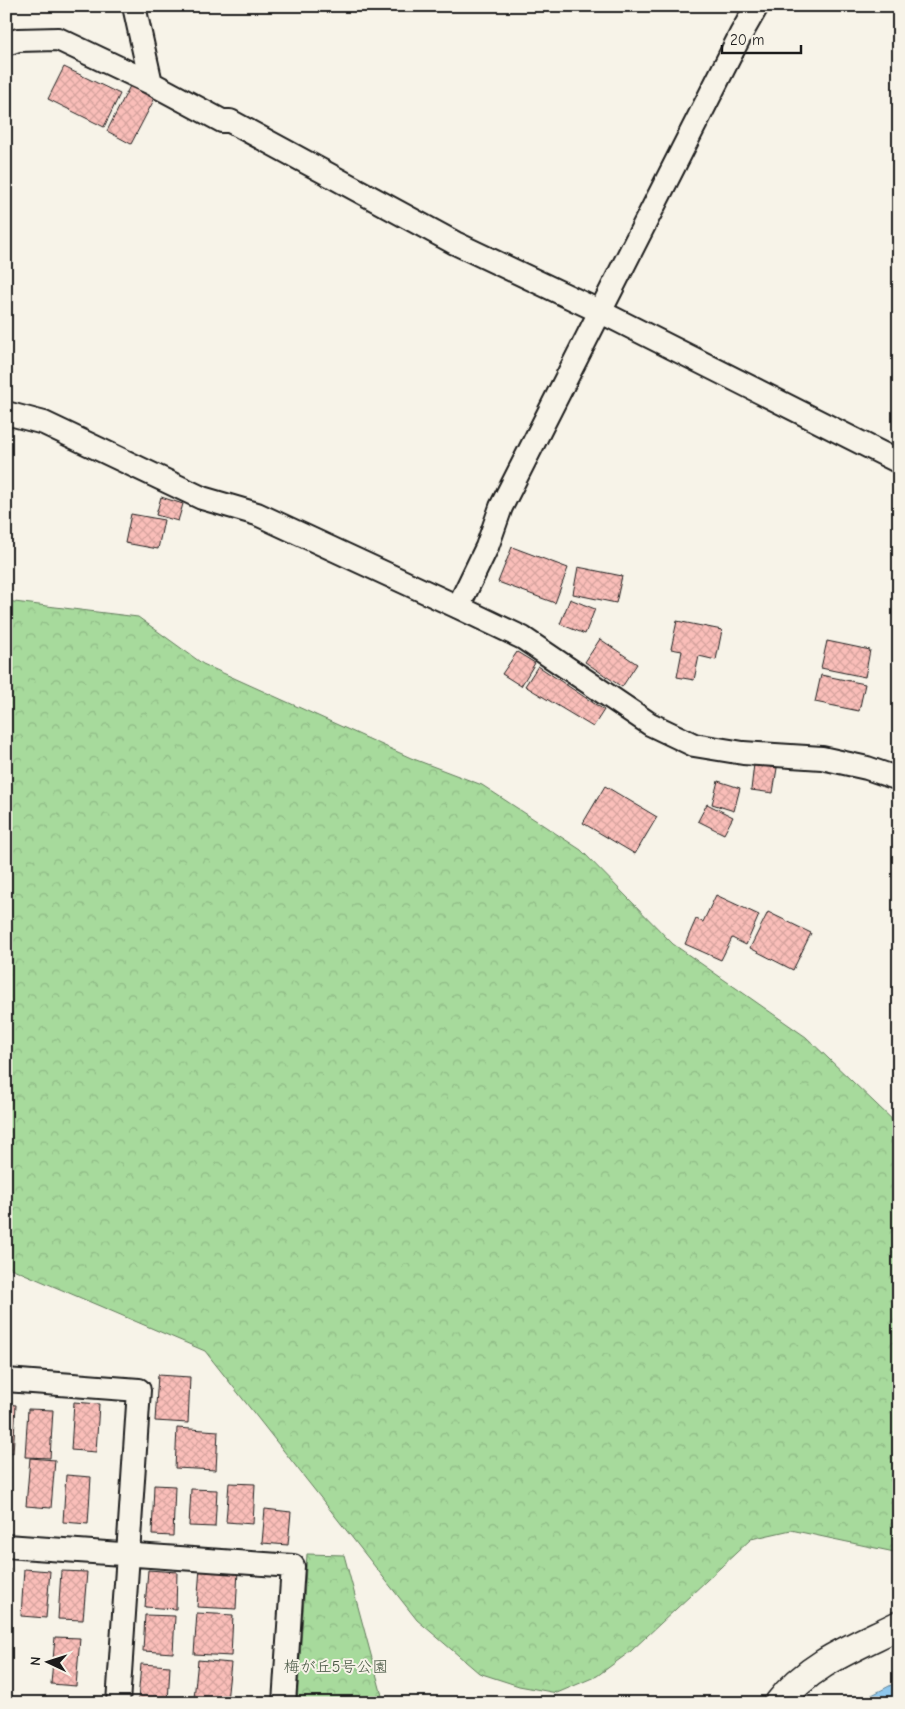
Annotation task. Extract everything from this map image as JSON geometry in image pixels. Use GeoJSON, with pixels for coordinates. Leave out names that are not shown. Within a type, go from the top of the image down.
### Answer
{"type":"FeatureCollection","features":[{"type":"Feature","properties":{"kind":"street"},"geometry":{"type":"LineString","coordinates":[[134,6],[150,84]]}},
{"type":"Feature","properties":{"kind":"street"},"geometry":{"type":"LineString","coordinates":[[458,607],[487,547],[501,507],[599,311],[757,6]]}},
{"type":"Feature","properties":{"kind":"street"},"geometry":{"type":"LineString","coordinates":[[6,44],[18,40],[58,39],[222,121],[230,121],[455,243],[599,311],[899,462]]}},
{"type":"Feature","properties":{"kind":"street"},"geometry":{"type":"LineString","coordinates":[[6,413],[44,424],[202,498],[257,514],[458,607],[522,638],[650,724],[694,745],[743,753],[822,758],[867,768],[899,779]]}},
{"type":"Feature","properties":{"kind":"street"},"geometry":{"type":"LineString","coordinates":[[6,1380],[139,1390],[118,1703]]}},
{"type":"Feature","properties":{"kind":"street"},"geometry":{"type":"LineString","coordinates":[[6,1546],[293,1566],[284,1703]]}},
{"type":"Feature","properties":{"kind":"street"},"geometry":{"type":"LineString","coordinates":[[779,1703],[789,1690],[806,1674],[834,1657],[899,1625]]}},
{"type":"Feature","properties":{"kind":"green space"},"geometry":{"type":"Polygon","coordinates":[[[6,601],[138,617],[203,664],[411,758],[482,785],[581,850],[673,944],[806,1037],[899,1126],[899,1553],[791,1530],[751,1539],[631,1651],[597,1676],[557,1693],[519,1686],[479,1673],[417,1620],[205,1351],[6,1266],[6,601]]]}},
{"type":"Feature","properties":{"kind":"green space","name":"梅が丘5号公園"},"geometry":{"type":"Polygon","coordinates":[[[307,1554],[344,1555],[384,1703],[297,1703],[307,1554]]]}},
{"type":"Feature","properties":{"kind":"water"},"geometry":{"type":"Polygon","coordinates":[[[899,1681],[899,1703],[863,1703],[868,1697],[899,1681]]]}},
{"type":"Feature","properties":{"kind":"building"},"geometry":{"type":"Polygon","coordinates":[[[64,67],[120,94],[104,127],[48,99],[64,67]]]}},
{"type":"Feature","properties":{"kind":"building"},"geometry":{"type":"Polygon","coordinates":[[[131,84],[156,96],[131,144],[107,131],[131,84]]]}},
{"type":"Feature","properties":{"kind":"building"},"geometry":{"type":"Polygon","coordinates":[[[161,497],[183,504],[178,521],[156,515],[161,497]]]}},
{"type":"Feature","properties":{"kind":"building"},"geometry":{"type":"Polygon","coordinates":[[[131,514],[164,520],[158,549],[125,543],[131,514]]]}},
{"type":"Feature","properties":{"kind":"building"},"geometry":{"type":"Polygon","coordinates":[[[512,547],[568,568],[555,603],[498,582],[512,547]]]}},
{"type":"Feature","properties":{"kind":"building"},"geometry":{"type":"Polygon","coordinates":[[[578,567],[622,576],[616,603],[573,594],[578,567]]]}},
{"type":"Feature","properties":{"kind":"building"},"geometry":{"type":"Polygon","coordinates":[[[570,599],[595,609],[585,634],[560,624],[570,599]]]}},
{"type":"Feature","properties":{"kind":"building"},"geometry":{"type":"Polygon","coordinates":[[[677,621],[722,630],[716,660],[699,656],[694,680],[677,677],[682,651],[671,649],[677,621]]]}},
{"type":"Feature","properties":{"kind":"building"},"geometry":{"type":"Polygon","coordinates":[[[600,639],[637,664],[622,687],[585,662],[600,639]]]}},
{"type":"Feature","properties":{"kind":"building"},"geometry":{"type":"Polygon","coordinates":[[[827,641],[870,650],[865,677],[821,668],[827,641]]]}},
{"type":"Feature","properties":{"kind":"building"},"geometry":{"type":"Polygon","coordinates":[[[517,652],[535,663],[521,686],[502,674],[517,652]]]}},
{"type":"Feature","properties":{"kind":"building"},"geometry":{"type":"Polygon","coordinates":[[[538,666],[604,710],[593,727],[525,686],[538,666]]]}},
{"type":"Feature","properties":{"kind":"building"},"geometry":{"type":"Polygon","coordinates":[[[821,675],[865,684],[859,711],[815,702],[821,675]]]}},
{"type":"Feature","properties":{"kind":"building"},"geometry":{"type":"Polygon","coordinates":[[[754,764],[777,768],[773,793],[751,790],[754,764]]]}},
{"type":"Feature","properties":{"kind":"building"},"geometry":{"type":"Polygon","coordinates":[[[718,781],[740,788],[734,811],[712,804],[718,781]]]}},
{"type":"Feature","properties":{"kind":"building"},"geometry":{"type":"Polygon","coordinates":[[[605,786],[657,817],[635,854],[583,823],[605,786]]]}},
{"type":"Feature","properties":{"kind":"building"},"geometry":{"type":"Polygon","coordinates":[[[707,804],[733,817],[724,834],[698,821],[707,804]]]}},
{"type":"Feature","properties":{"kind":"building"},"geometry":{"type":"Polygon","coordinates":[[[716,895],[759,915],[746,945],[732,938],[721,960],[685,944],[696,919],[703,922],[716,895]]]}},
{"type":"Feature","properties":{"kind":"building"},"geometry":{"type":"Polygon","coordinates":[[[768,912],[811,933],[793,970],[750,948],[768,912]]]}},
{"type":"Feature","properties":{"kind":"building"},"geometry":{"type":"Polygon","coordinates":[[[158,1375],[190,1377],[188,1423],[155,1421],[158,1375]]]}},
{"type":"Feature","properties":{"kind":"building"},"geometry":{"type":"Polygon","coordinates":[[[74,1402],[99,1404],[96,1452],[71,1450],[74,1402]]]}},
{"type":"Feature","properties":{"kind":"building"},"geometry":{"type":"Polygon","coordinates":[[[6,1404],[16,1405],[13,1453],[6,1452],[6,1404]]]}},
{"type":"Feature","properties":{"kind":"building"},"geometry":{"type":"Polygon","coordinates":[[[28,1409],[53,1410],[50,1458],[25,1457],[28,1409]]]}},
{"type":"Feature","properties":{"kind":"building"},"geometry":{"type":"Polygon","coordinates":[[[177,1428],[218,1431],[216,1470],[175,1468],[177,1428]]]}},
{"type":"Feature","properties":{"kind":"building"},"geometry":{"type":"Polygon","coordinates":[[[30,1458],[55,1460],[51,1508],[26,1506],[30,1458]]]}},
{"type":"Feature","properties":{"kind":"building"},"geometry":{"type":"Polygon","coordinates":[[[6,1467],[10,1467],[7,1515],[6,1515],[6,1467]]]}},
{"type":"Feature","properties":{"kind":"building"},"geometry":{"type":"Polygon","coordinates":[[[66,1475],[91,1477],[88,1524],[63,1522],[66,1475]]]}},
{"type":"Feature","properties":{"kind":"building"},"geometry":{"type":"Polygon","coordinates":[[[229,1483],[255,1484],[253,1524],[226,1522],[229,1483]]]}},
{"type":"Feature","properties":{"kind":"building"},"geometry":{"type":"Polygon","coordinates":[[[154,1485],[175,1486],[173,1536],[152,1535],[154,1485]]]}},
{"type":"Feature","properties":{"kind":"building"},"geometry":{"type":"Polygon","coordinates":[[[191,1489],[217,1490],[215,1527],[189,1526],[191,1489]]]}},
{"type":"Feature","properties":{"kind":"building"},"geometry":{"type":"Polygon","coordinates":[[[265,1509],[291,1512],[288,1545],[262,1543],[265,1509]]]}},
{"type":"Feature","properties":{"kind":"building"},"geometry":{"type":"Polygon","coordinates":[[[200,1568],[238,1570],[236,1609],[197,1607],[200,1568]]]}},
{"type":"Feature","properties":{"kind":"building"},"geometry":{"type":"Polygon","coordinates":[[[6,1569],[10,1569],[7,1617],[6,1617],[6,1569]]]}},
{"type":"Feature","properties":{"kind":"building"},"geometry":{"type":"Polygon","coordinates":[[[24,1569],[50,1571],[46,1618],[21,1616],[24,1569]]]}},
{"type":"Feature","properties":{"kind":"building"},"geometry":{"type":"Polygon","coordinates":[[[148,1570],[177,1572],[176,1609],[145,1607],[148,1570]]]}},
{"type":"Feature","properties":{"kind":"building"},"geometry":{"type":"Polygon","coordinates":[[[61,1571],[87,1572],[83,1620],[58,1619],[61,1571]]]}},
{"type":"Feature","properties":{"kind":"building"},"geometry":{"type":"Polygon","coordinates":[[[197,1613],[233,1615],[231,1656],[194,1654],[197,1613]]]}},
{"type":"Feature","properties":{"kind":"building"},"geometry":{"type":"Polygon","coordinates":[[[145,1615],[175,1616],[173,1653],[143,1651],[145,1615]]]}},
{"type":"Feature","properties":{"kind":"building"},"geometry":{"type":"Polygon","coordinates":[[[55,1637],[80,1638],[76,1686],[51,1684],[55,1637]]]}},
{"type":"Feature","properties":{"kind":"building"},"geometry":{"type":"Polygon","coordinates":[[[198,1660],[231,1663],[227,1701],[194,1698],[198,1660]]]}},
{"type":"Feature","properties":{"kind":"building"},"geometry":{"type":"Polygon","coordinates":[[[141,1664],[170,1666],[168,1703],[138,1701],[141,1664]]]}}]}
